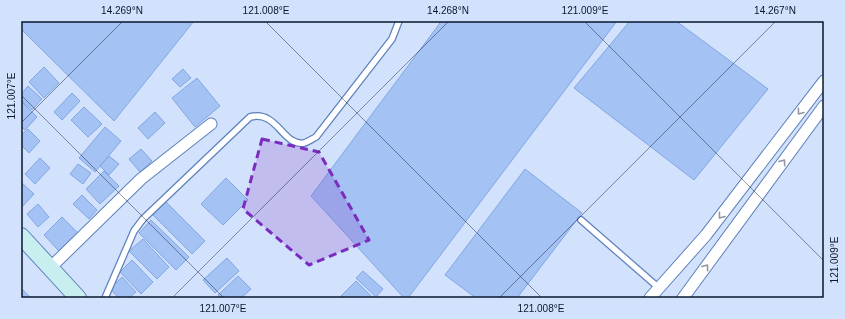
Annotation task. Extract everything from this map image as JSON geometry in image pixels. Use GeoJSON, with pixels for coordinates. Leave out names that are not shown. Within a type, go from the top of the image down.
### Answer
{"type":"FeatureCollection","features":[{"type":"Feature","properties":{"kind":"main road"},"geometry":{"type":"LineString","coordinates":[[21,236],[78,298]]}},
{"type":"Feature","properties":{"kind":"street"},"geometry":{"type":"LineString","coordinates":[[650,298],[706,235],[824,82]]}},
{"type":"Feature","properties":{"kind":"street"},"geometry":{"type":"LineString","coordinates":[[683,298],[824,106]]}},
{"type":"Feature","properties":{"kind":"street"},"geometry":{"type":"LineString","coordinates":[[50,268],[141,179],[211,124]]}},
{"type":"Feature","properties":{"kind":"street"},"geometry":{"type":"LineString","coordinates":[[786,130],[799,140]]}},
{"type":"Feature","properties":{"kind":"street"},"geometry":{"type":"LineString","coordinates":[[706,235],[721,246]]}},
{"type":"Feature","properties":{"kind":"lane"},"geometry":{"type":"LineString","coordinates":[[105,298],[134,232],[143,219],[250,117],[258,115],[267,117],[295,142],[305,142],[316,137],[392,39],[399,21]]}},
{"type":"Feature","properties":{"kind":"lane"},"geometry":{"type":"LineString","coordinates":[[581,220],[659,288]]}},
{"type":"Feature","properties":{"kind":"highlighted area"},"geometry":{"type":"Polygon","coordinates":[[[262,139],[319,152],[369,240],[309,265],[243,209],[262,139]]]}},
{"type":"Feature","properties":{"kind":"building"},"geometry":{"type":"Polygon","coordinates":[[[21,21],[194,21],[114,121],[21,29],[21,21]]]}},
{"type":"Feature","properties":{"kind":"building"},"geometry":{"type":"Polygon","coordinates":[[[438,21],[617,21],[408,298],[404,298],[311,196],[440,23],[438,21]]]}},
{"type":"Feature","properties":{"kind":"building"},"geometry":{"type":"Polygon","coordinates":[[[630,21],[676,21],[768,89],[694,180],[574,88],[630,21]]]}},
{"type":"Feature","properties":{"kind":"building"},"geometry":{"type":"Polygon","coordinates":[[[44,67],[59,83],[44,98],[29,82],[44,67]]]}},
{"type":"Feature","properties":{"kind":"building"},"geometry":{"type":"Polygon","coordinates":[[[183,69],[191,78],[180,87],[172,79],[183,69]]]}},
{"type":"Feature","properties":{"kind":"building"},"geometry":{"type":"Polygon","coordinates":[[[197,78],[220,106],[195,127],[172,98],[197,78]]]}},
{"type":"Feature","properties":{"kind":"building"},"geometry":{"type":"Polygon","coordinates":[[[28,86],[42,99],[32,110],[21,100],[21,94],[28,86]]]}},
{"type":"Feature","properties":{"kind":"building"},"geometry":{"type":"Polygon","coordinates":[[[72,93],[80,101],[62,120],[54,112],[72,93]]]}},
{"type":"Feature","properties":{"kind":"building"},"geometry":{"type":"Polygon","coordinates":[[[22,102],[37,117],[25,130],[21,126],[22,102]]]}},
{"type":"Feature","properties":{"kind":"building"},"geometry":{"type":"Polygon","coordinates":[[[84,107],[102,124],[88,137],[71,120],[84,107]]]}},
{"type":"Feature","properties":{"kind":"building"},"geometry":{"type":"Polygon","coordinates":[[[155,112],[165,123],[148,139],[138,128],[155,112]]]}},
{"type":"Feature","properties":{"kind":"building"},"geometry":{"type":"Polygon","coordinates":[[[105,127],[121,141],[95,172],[79,158],[105,127]]]}},
{"type":"Feature","properties":{"kind":"building"},"geometry":{"type":"Polygon","coordinates":[[[28,129],[40,141],[29,153],[21,145],[21,135],[28,129]]]}},
{"type":"Feature","properties":{"kind":"building"},"geometry":{"type":"Polygon","coordinates":[[[141,149],[152,161],[140,172],[129,159],[141,149]]]}},
{"type":"Feature","properties":{"kind":"building"},"geometry":{"type":"Polygon","coordinates":[[[109,156],[119,164],[109,175],[100,166],[109,156]]]}},
{"type":"Feature","properties":{"kind":"building"},"geometry":{"type":"Polygon","coordinates":[[[40,158],[50,168],[35,184],[25,174],[40,158]]]}},
{"type":"Feature","properties":{"kind":"building"},"geometry":{"type":"Polygon","coordinates":[[[78,164],[91,173],[83,184],[70,174],[78,164]]]}},
{"type":"Feature","properties":{"kind":"building"},"geometry":{"type":"Polygon","coordinates":[[[525,169],[582,213],[517,298],[476,298],[445,275],[525,169]]]}},
{"type":"Feature","properties":{"kind":"building"},"geometry":{"type":"Polygon","coordinates":[[[104,171],[119,186],[100,204],[86,189],[104,171]]]}},
{"type":"Feature","properties":{"kind":"building"},"geometry":{"type":"Polygon","coordinates":[[[226,178],[248,200],[223,225],[201,204],[226,178]]]}},
{"type":"Feature","properties":{"kind":"building"},"geometry":{"type":"Polygon","coordinates":[[[22,183],[34,194],[21,208],[21,185],[22,183]]]}},
{"type":"Feature","properties":{"kind":"building"},"geometry":{"type":"Polygon","coordinates":[[[82,195],[97,210],[89,219],[73,204],[82,195]]]}},
{"type":"Feature","properties":{"kind":"building"},"geometry":{"type":"Polygon","coordinates":[[[166,202],[205,241],[192,254],[153,215],[166,202]]]}},
{"type":"Feature","properties":{"kind":"building"},"geometry":{"type":"Polygon","coordinates":[[[38,204],[49,217],[38,227],[27,214],[38,204]]]}},
{"type":"Feature","properties":{"kind":"building"},"geometry":{"type":"Polygon","coordinates":[[[62,217],[78,233],[59,251],[44,235],[62,217]]]}},
{"type":"Feature","properties":{"kind":"building"},"geometry":{"type":"Polygon","coordinates":[[[151,220],[189,257],[176,270],[139,233],[151,220]]]}},
{"type":"Feature","properties":{"kind":"building"},"geometry":{"type":"Polygon","coordinates":[[[143,239],[169,267],[157,279],[129,251],[143,239]]]}},
{"type":"Feature","properties":{"kind":"building"},"geometry":{"type":"Polygon","coordinates":[[[227,258],[239,271],[215,293],[203,280],[227,258]]]}},
{"type":"Feature","properties":{"kind":"building"},"geometry":{"type":"Polygon","coordinates":[[[132,260],[153,282],[141,294],[120,272],[132,260]]]}},
{"type":"Feature","properties":{"kind":"building"},"geometry":{"type":"Polygon","coordinates":[[[363,271],[383,289],[376,297],[356,278],[363,271]]]}},
{"type":"Feature","properties":{"kind":"building"},"geometry":{"type":"Polygon","coordinates":[[[238,276],[251,289],[241,298],[221,298],[218,295],[238,276]]]}},
{"type":"Feature","properties":{"kind":"building"},"geometry":{"type":"Polygon","coordinates":[[[122,277],[136,292],[129,298],[119,298],[110,289],[122,277]]]}},
{"type":"Feature","properties":{"kind":"building"},"geometry":{"type":"Polygon","coordinates":[[[356,281],[373,298],[339,298],[356,281]]]}},
{"type":"Feature","properties":{"kind":"building"},"geometry":{"type":"Polygon","coordinates":[[[21,288],[31,298],[21,298],[21,288]]]}}]}
